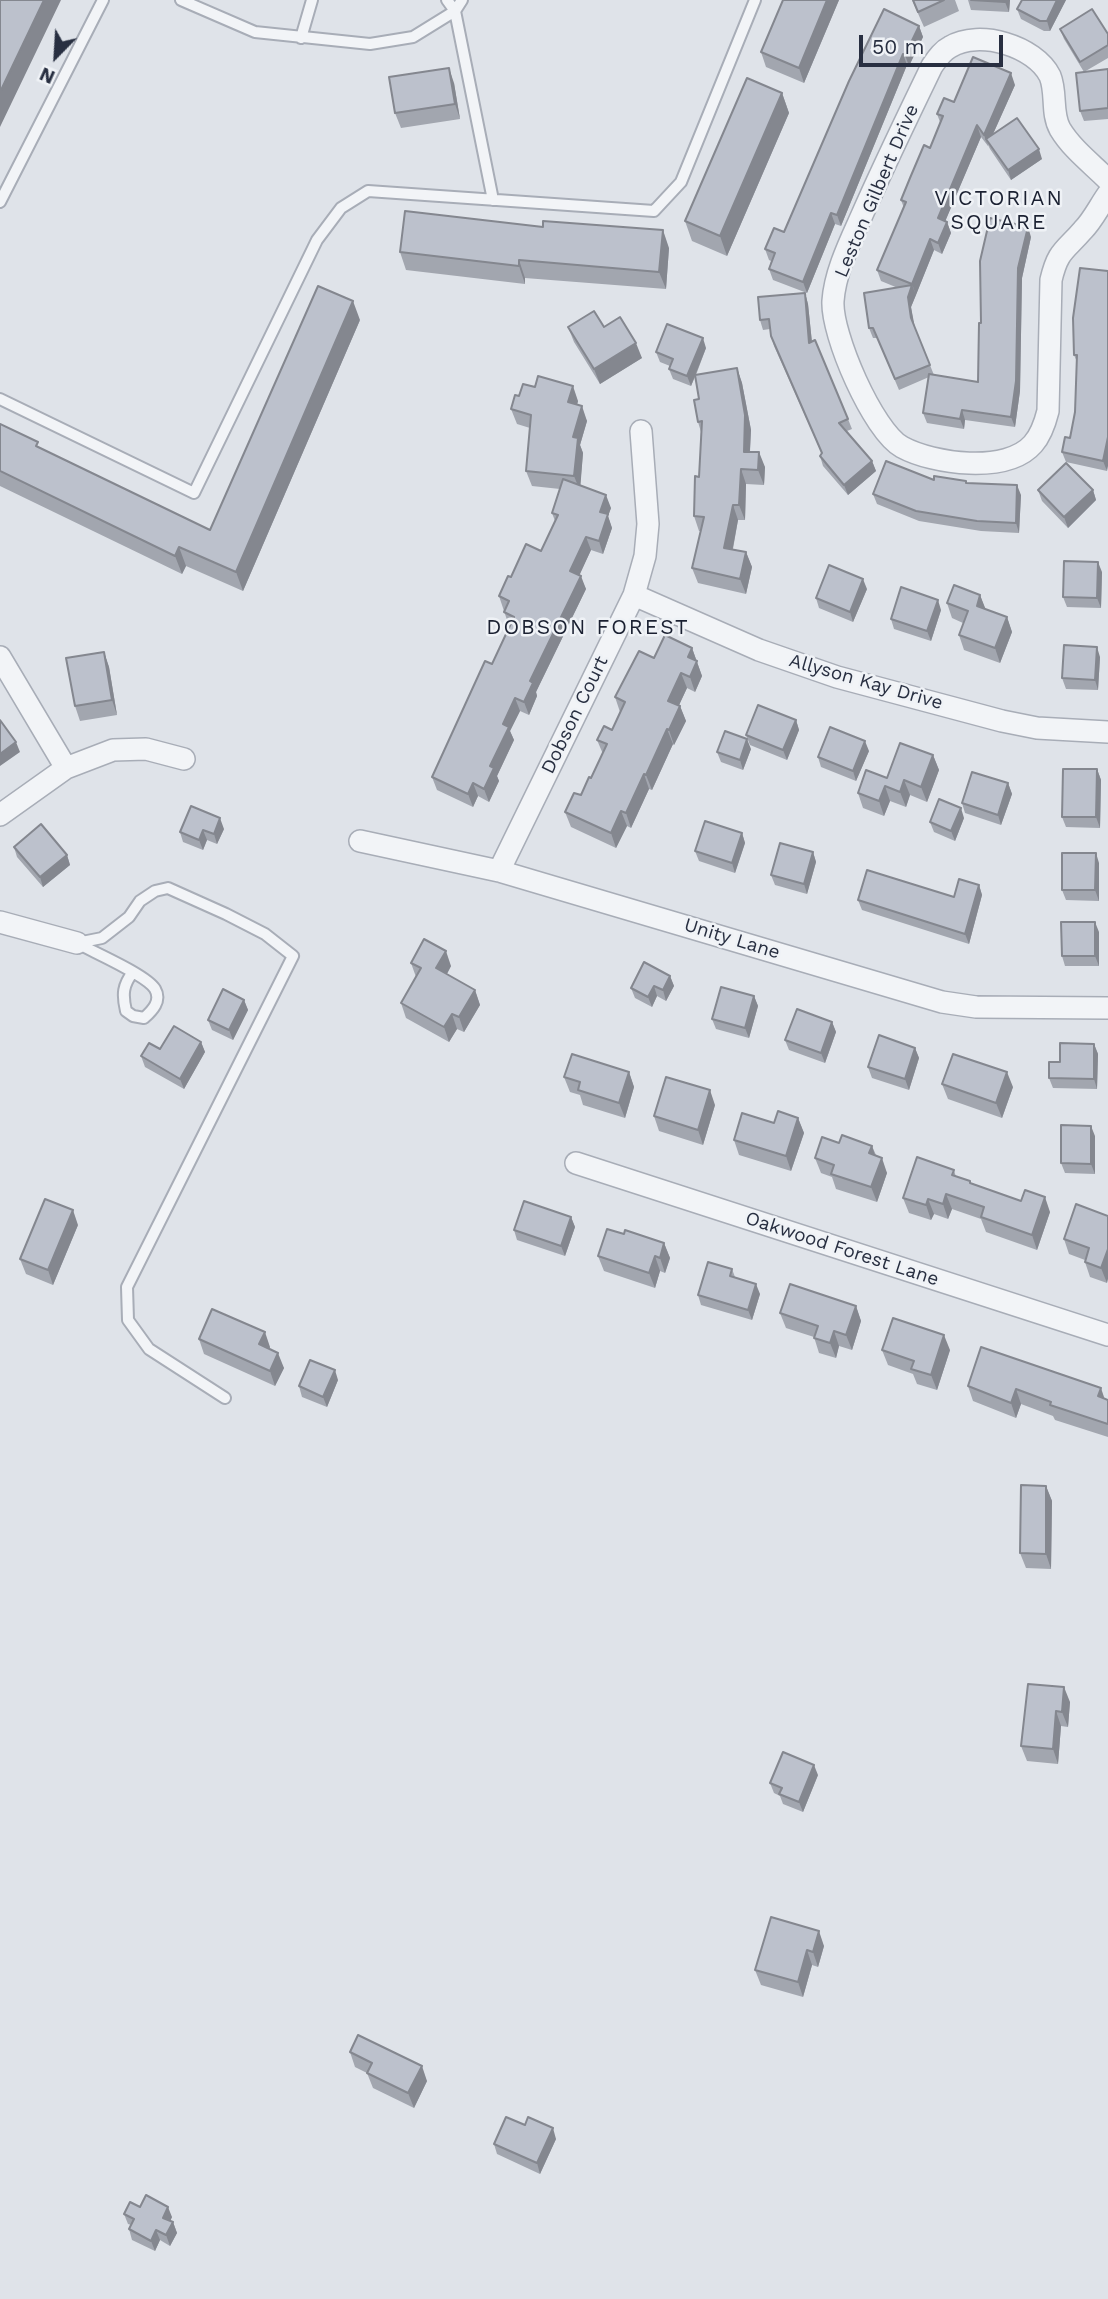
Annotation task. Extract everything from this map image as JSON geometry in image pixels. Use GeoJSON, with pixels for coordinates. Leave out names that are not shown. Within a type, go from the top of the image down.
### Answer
{"type":"FeatureCollection","features":[{"type":"Feature","properties":{"kind":"street","name":"Leston Gilbert Drive"},"geometry":{"type":"LineString","coordinates":[[1108,180],[1075,148],[1060,128],[1050,76],[1032,57],[1017,47],[984,39],[957,43],[943,52],[932,66],[882,168],[848,249],[833,299],[842,351],[879,421],[901,447],[926,456],[987,463],[1021,453],[1035,443],[1048,411],[1051,279],[1055,263],[1070,241],[1084,230],[1108,194]]}},
{"type":"Feature","properties":{"kind":"street","name":"Dobson Court"},"geometry":{"type":"LineString","coordinates":[[499,871],[634,595],[645,556],[649,524],[641,431]]}},
{"type":"Feature","properties":{"kind":"street","name":"Allyson Kay Drive"},"geometry":{"type":"LineString","coordinates":[[634,595],[759,650],[837,677],[1002,721],[1037,728],[1108,732]]}},
{"type":"Feature","properties":{"kind":"street"},"geometry":{"type":"LineString","coordinates":[[0,656],[66,768]]}},
{"type":"Feature","properties":{"kind":"street"},"geometry":{"type":"LineString","coordinates":[[0,815],[66,768],[113,750],[146,749],[184,759]]}},
{"type":"Feature","properties":{"kind":"street","name":"Unity Lane"},"geometry":{"type":"LineString","coordinates":[[360,841],[499,871],[942,1002],[976,1007],[1108,1008]]}},
{"type":"Feature","properties":{"kind":"street"},"geometry":{"type":"LineString","coordinates":[[0,922],[77,943]]}},
{"type":"Feature","properties":{"kind":"street","name":"Oakwood Forest Lane"},"geometry":{"type":"LineString","coordinates":[[576,1163],[1108,1335]]}},
{"type":"Feature","properties":{"kind":"lane"},"geometry":{"type":"LineString","coordinates":[[0,202],[103,0]]}},
{"type":"Feature","properties":{"kind":"lane"},"geometry":{"type":"LineString","coordinates":[[181,0],[255,32],[370,44],[413,37],[455,11],[462,0]]}},
{"type":"Feature","properties":{"kind":"lane"},"geometry":{"type":"LineString","coordinates":[[301,37],[312,0]]}},
{"type":"Feature","properties":{"kind":"lane"},"geometry":{"type":"LineString","coordinates":[[447,0],[455,11],[493,200]]}},
{"type":"Feature","properties":{"kind":"lane"},"geometry":{"type":"LineString","coordinates":[[0,399],[194,493],[317,240],[341,208],[368,191],[654,211],[681,182],[755,0]]}},
{"type":"Feature","properties":{"kind":"lane"},"geometry":{"type":"LineString","coordinates":[[77,943],[102,938],[129,917],[140,901],[155,891],[168,888],[265,934],[293,956],[127,1287],[128,1321],[149,1349],[225,1398]]}},
{"type":"Feature","properties":{"kind":"lane"},"geometry":{"type":"LineString","coordinates":[[77,943],[133,972]]}},
{"type":"Feature","properties":{"kind":"building"},"geometry":{"type":"Polygon","coordinates":[[[0,0],[44,0],[0,92],[0,0]]]}},
{"type":"Feature","properties":{"kind":"building"},"geometry":{"type":"Polygon","coordinates":[[[783,0],[827,0],[799,68],[761,52],[783,0]]]}},
{"type":"Feature","properties":{"kind":"building"},"geometry":{"type":"Polygon","coordinates":[[[913,0],[944,0],[918,12],[913,0]]]}},
{"type":"Feature","properties":{"kind":"building"},"geometry":{"type":"Polygon","coordinates":[[[971,0],[1005,0],[1005,2],[971,0]]]}},
{"type":"Feature","properties":{"kind":"building"},"geometry":{"type":"Polygon","coordinates":[[[1022,0],[1057,0],[1047,21],[1040,21],[1017,9],[1022,0]]]}},
{"type":"Feature","properties":{"kind":"building"},"geometry":{"type":"Polygon","coordinates":[[[884,9],[919,26],[905,55],[903,54],[837,215],[831,213],[803,282],[769,269],[775,253],[765,249],[774,228],[784,232],[849,81],[884,9]]]}},
{"type":"Feature","properties":{"kind":"building"},"geometry":{"type":"Polygon","coordinates":[[[1092,9],[1108,34],[1108,45],[1080,62],[1060,29],[1092,9]]]}},
{"type":"Feature","properties":{"kind":"building"},"geometry":{"type":"Polygon","coordinates":[[[973,57],[1011,73],[984,135],[977,125],[938,218],[947,222],[938,243],[930,239],[912,284],[877,270],[906,202],[901,200],[924,145],[930,148],[943,116],[937,114],[944,98],[954,102],[973,57]]]}},
{"type":"Feature","properties":{"kind":"building"},"geometry":{"type":"Polygon","coordinates":[[[449,68],[455,104],[395,113],[389,77],[449,68]]]}},
{"type":"Feature","properties":{"kind":"building"},"geometry":{"type":"Polygon","coordinates":[[[1108,69],[1108,108],[1080,111],[1076,73],[1108,69]]]}},
{"type":"Feature","properties":{"kind":"building"},"geometry":{"type":"Polygon","coordinates":[[[747,78],[782,93],[720,236],[685,221],[747,78]]]}},
{"type":"Feature","properties":{"kind":"building"},"geometry":{"type":"Polygon","coordinates":[[[1017,118],[1039,149],[1008,170],[986,139],[1017,118]]]}},
{"type":"Feature","properties":{"kind":"building"},"geometry":{"type":"Polygon","coordinates":[[[405,211],[543,227],[543,221],[663,230],[659,272],[519,260],[519,266],[400,252],[405,211]]]}},
{"type":"Feature","properties":{"kind":"building"},"geometry":{"type":"Polygon","coordinates":[[[990,218],[1028,227],[1018,268],[1016,381],[1011,417],[962,410],[960,419],[923,413],[929,374],[978,382],[980,261],[990,218]]]}},
{"type":"Feature","properties":{"kind":"building"},"geometry":{"type":"Polygon","coordinates":[[[1080,268],[1108,271],[1108,437],[1103,461],[1062,452],[1065,437],[1070,438],[1075,412],[1077,355],[1074,355],[1073,318],[1080,268]]]}},
{"type":"Feature","properties":{"kind":"building"},"geometry":{"type":"Polygon","coordinates":[[[912,285],[908,297],[911,318],[930,365],[895,379],[873,328],[869,328],[864,293],[912,285]]]}},
{"type":"Feature","properties":{"kind":"building"},"geometry":{"type":"Polygon","coordinates":[[[318,286],[353,301],[236,572],[179,547],[175,556],[0,471],[0,424],[38,442],[36,446],[210,530],[318,286]]]}},
{"type":"Feature","properties":{"kind":"building"},"geometry":{"type":"Polygon","coordinates":[[[805,293],[809,343],[815,340],[848,419],[839,423],[872,461],[844,485],[820,456],[822,453],[771,336],[769,319],[760,320],[758,297],[805,293]]]}},
{"type":"Feature","properties":{"kind":"building"},"geometry":{"type":"Polygon","coordinates":[[[594,311],[604,327],[620,317],[636,343],[594,369],[568,327],[594,311]]]}},
{"type":"Feature","properties":{"kind":"building"},"geometry":{"type":"Polygon","coordinates":[[[667,324],[703,338],[687,376],[669,369],[673,359],[656,352],[667,324]]]}},
{"type":"Feature","properties":{"kind":"building"},"geometry":{"type":"Polygon","coordinates":[[[737,368],[745,415],[744,452],[759,452],[758,470],[741,469],[739,505],[733,505],[724,548],[746,552],[740,579],[692,568],[704,517],[694,516],[695,476],[699,477],[702,421],[698,422],[694,400],[699,399],[695,375],[737,368]]]}},
{"type":"Feature","properties":{"kind":"building"},"geometry":{"type":"Polygon","coordinates":[[[538,376],[573,386],[568,402],[582,406],[573,437],[578,438],[574,476],[526,471],[531,415],[511,409],[515,395],[519,396],[523,384],[535,387],[538,376]]]}},
{"type":"Feature","properties":{"kind":"building"},"geometry":{"type":"Polygon","coordinates":[[[886,461],[934,480],[934,476],[966,483],[1017,485],[1016,523],[977,521],[916,511],[873,494],[886,461]]]}},
{"type":"Feature","properties":{"kind":"building"},"geometry":{"type":"Polygon","coordinates":[[[1066,463],[1093,490],[1064,517],[1038,490],[1066,463]]]}},
{"type":"Feature","properties":{"kind":"building"},"geometry":{"type":"Polygon","coordinates":[[[563,479],[606,495],[600,512],[608,514],[599,541],[586,537],[570,571],[581,576],[530,681],[533,683],[524,702],[515,698],[503,724],[509,727],[490,766],[494,768],[484,789],[473,783],[468,794],[432,777],[485,661],[492,664],[514,617],[504,612],[509,601],[499,596],[526,544],[541,551],[558,515],[552,513],[563,479]]]}},
{"type":"Feature","properties":{"kind":"building"},"geometry":{"type":"Polygon","coordinates":[[[1064,561],[1098,562],[1097,598],[1063,597],[1064,561]]]}},
{"type":"Feature","properties":{"kind":"building"},"geometry":{"type":"Polygon","coordinates":[[[829,565],[863,579],[850,612],[816,598],[829,565]]]}},
{"type":"Feature","properties":{"kind":"building"},"geometry":{"type":"Polygon","coordinates":[[[954,585],[980,595],[977,606],[1007,617],[995,648],[959,635],[968,611],[947,603],[954,585]]]}},
{"type":"Feature","properties":{"kind":"building"},"geometry":{"type":"Polygon","coordinates":[[[901,587],[938,600],[927,631],[891,619],[901,587]]]}},
{"type":"Feature","properties":{"kind":"building"},"geometry":{"type":"Polygon","coordinates":[[[665,635],[692,648],[688,657],[697,661],[690,677],[681,673],[668,701],[680,706],[626,813],[621,811],[611,833],[565,812],[574,793],[581,795],[607,744],[597,740],[604,726],[612,730],[625,702],[615,697],[639,651],[654,658],[665,635]]]}},
{"type":"Feature","properties":{"kind":"building"},"geometry":{"type":"Polygon","coordinates":[[[1064,645],[1097,647],[1095,680],[1062,678],[1064,645]]]}},
{"type":"Feature","properties":{"kind":"building"},"geometry":{"type":"Polygon","coordinates":[[[104,652],[112,700],[75,706],[66,658],[104,652]]]}},
{"type":"Feature","properties":{"kind":"building"},"geometry":{"type":"Polygon","coordinates":[[[758,705],[796,720],[783,750],[746,735],[758,705]]]}},
{"type":"Feature","properties":{"kind":"building"},"geometry":{"type":"Polygon","coordinates":[[[0,720],[16,742],[0,754],[0,720]]]}},
{"type":"Feature","properties":{"kind":"building"},"geometry":{"type":"Polygon","coordinates":[[[830,727],[865,741],[853,771],[818,757],[830,727]]]}},
{"type":"Feature","properties":{"kind":"building"},"geometry":{"type":"Polygon","coordinates":[[[725,731],[747,739],[740,760],[717,752],[725,731]]]}},
{"type":"Feature","properties":{"kind":"building"},"geometry":{"type":"Polygon","coordinates":[[[900,743],[933,755],[921,787],[904,780],[900,792],[885,786],[879,801],[858,793],[866,770],[887,778],[900,743]]]}},
{"type":"Feature","properties":{"kind":"building"},"geometry":{"type":"Polygon","coordinates":[[[1063,769],[1097,769],[1096,817],[1062,817],[1063,769]]]}},
{"type":"Feature","properties":{"kind":"building"},"geometry":{"type":"Polygon","coordinates":[[[972,772],[1008,783],[998,815],[962,803],[972,772]]]}},
{"type":"Feature","properties":{"kind":"building"},"geometry":{"type":"Polygon","coordinates":[[[939,799],[961,808],[951,831],[930,822],[939,799]]]}},
{"type":"Feature","properties":{"kind":"building"},"geometry":{"type":"Polygon","coordinates":[[[191,806],[220,818],[214,834],[203,830],[199,840],[180,832],[191,806]]]}},
{"type":"Feature","properties":{"kind":"building"},"geometry":{"type":"Polygon","coordinates":[[[705,821],[742,833],[732,863],[695,851],[705,821]]]}},
{"type":"Feature","properties":{"kind":"building"},"geometry":{"type":"Polygon","coordinates":[[[41,824],[67,855],[40,877],[14,847],[41,824]]]}},
{"type":"Feature","properties":{"kind":"building"},"geometry":{"type":"Polygon","coordinates":[[[780,843],[813,852],[804,884],[771,875],[780,843]]]}},
{"type":"Feature","properties":{"kind":"building"},"geometry":{"type":"Polygon","coordinates":[[[1062,853],[1096,853],[1095,890],[1062,890],[1062,853]]]}},
{"type":"Feature","properties":{"kind":"building"},"geometry":{"type":"Polygon","coordinates":[[[867,870],[954,897],[959,879],[979,885],[965,934],[858,900],[867,870]]]}},
{"type":"Feature","properties":{"kind":"building"},"geometry":{"type":"Polygon","coordinates":[[[1061,922],[1095,922],[1095,956],[1062,956],[1061,922]]]}},
{"type":"Feature","properties":{"kind":"building"},"geometry":{"type":"Polygon","coordinates":[[[424,939],[446,951],[436,968],[475,990],[459,1017],[452,1014],[444,1027],[401,1003],[421,968],[411,963],[424,939]]]}},
{"type":"Feature","properties":{"kind":"building"},"geometry":{"type":"Polygon","coordinates":[[[644,962],[670,976],[663,990],[654,986],[648,997],[631,988],[644,962]]]}},
{"type":"Feature","properties":{"kind":"building"},"geometry":{"type":"Polygon","coordinates":[[[721,987],[754,996],[745,1028],[712,1019],[721,987]]]}},
{"type":"Feature","properties":{"kind":"building"},"geometry":{"type":"Polygon","coordinates":[[[223,989],[244,1000],[229,1030],[208,1020],[223,989]]]}},
{"type":"Feature","properties":{"kind":"building"},"geometry":{"type":"Polygon","coordinates":[[[797,1009],[832,1022],[821,1053],[785,1040],[797,1009]]]}},
{"type":"Feature","properties":{"kind":"building"},"geometry":{"type":"Polygon","coordinates":[[[174,1026],[201,1042],[180,1079],[141,1056],[149,1043],[160,1049],[174,1026]]]}},
{"type":"Feature","properties":{"kind":"building"},"geometry":{"type":"Polygon","coordinates":[[[879,1035],[915,1048],[905,1079],[868,1067],[879,1035]]]}},
{"type":"Feature","properties":{"kind":"building"},"geometry":{"type":"Polygon","coordinates":[[[1060,1043],[1094,1044],[1094,1079],[1049,1078],[1049,1062],[1060,1062],[1060,1043]]]}},
{"type":"Feature","properties":{"kind":"building"},"geometry":{"type":"Polygon","coordinates":[[[572,1054],[629,1072],[619,1103],[578,1090],[580,1082],[564,1077],[572,1054]]]}},
{"type":"Feature","properties":{"kind":"building"},"geometry":{"type":"Polygon","coordinates":[[[953,1054],[1007,1072],[996,1103],[942,1084],[953,1054]]]}},
{"type":"Feature","properties":{"kind":"building"},"geometry":{"type":"Polygon","coordinates":[[[666,1077],[710,1090],[698,1130],[654,1116],[666,1077]]]}},
{"type":"Feature","properties":{"kind":"building"},"geometry":{"type":"Polygon","coordinates":[[[778,1111],[798,1118],[786,1156],[734,1140],[742,1113],[774,1123],[778,1111]]]}},
{"type":"Feature","properties":{"kind":"building"},"geometry":{"type":"Polygon","coordinates":[[[1061,1125],[1091,1126],[1091,1164],[1061,1163],[1061,1125]]]}},
{"type":"Feature","properties":{"kind":"building"},"geometry":{"type":"Polygon","coordinates":[[[842,1135],[872,1146],[869,1153],[882,1158],[871,1187],[831,1174],[834,1165],[815,1158],[822,1137],[839,1143],[842,1135]]]}},
{"type":"Feature","properties":{"kind":"building"},"geometry":{"type":"Polygon","coordinates":[[[917,1157],[954,1170],[952,1175],[970,1183],[1021,1201],[1025,1190],[1045,1197],[1032,1235],[981,1217],[984,1207],[946,1194],[943,1204],[928,1199],[926,1205],[903,1198],[917,1157]]]}},
{"type":"Feature","properties":{"kind":"building"},"geometry":{"type":"Polygon","coordinates":[[[45,1199],[73,1210],[48,1270],[20,1259],[45,1199]]]}},
{"type":"Feature","properties":{"kind":"building"},"geometry":{"type":"Polygon","coordinates":[[[524,1201],[571,1217],[561,1246],[514,1230],[524,1201]]]}},
{"type":"Feature","properties":{"kind":"building"},"geometry":{"type":"Polygon","coordinates":[[[1076,1204],[1108,1216],[1108,1249],[1101,1268],[1085,1262],[1089,1248],[1064,1239],[1076,1204]]]}},
{"type":"Feature","properties":{"kind":"building"},"geometry":{"type":"Polygon","coordinates":[[[607,1229],[624,1234],[625,1230],[664,1243],[660,1258],[655,1256],[649,1273],[598,1256],[607,1229]]]}},
{"type":"Feature","properties":{"kind":"building"},"geometry":{"type":"Polygon","coordinates":[[[708,1262],[732,1269],[730,1276],[756,1284],[748,1310],[698,1295],[708,1262]]]}},
{"type":"Feature","properties":{"kind":"building"},"geometry":{"type":"Polygon","coordinates":[[[790,1284],[856,1306],[846,1335],[834,1331],[830,1343],[814,1338],[818,1326],[780,1313],[790,1284]]]}},
{"type":"Feature","properties":{"kind":"building"},"geometry":{"type":"Polygon","coordinates":[[[212,1309],[265,1332],[259,1344],[278,1353],[270,1371],[199,1339],[212,1309]]]}},
{"type":"Feature","properties":{"kind":"building"},"geometry":{"type":"Polygon","coordinates":[[[893,1318],[944,1335],[931,1375],[911,1369],[914,1361],[882,1350],[893,1318]]]}},
{"type":"Feature","properties":{"kind":"building"},"geometry":{"type":"Polygon","coordinates":[[[981,1347],[1101,1388],[1098,1396],[1108,1400],[1108,1424],[1050,1405],[1051,1402],[1016,1389],[1011,1403],[968,1386],[981,1347]]]}},
{"type":"Feature","properties":{"kind":"building"},"geometry":{"type":"Polygon","coordinates":[[[310,1360],[335,1370],[323,1397],[299,1386],[310,1360]]]}},
{"type":"Feature","properties":{"kind":"building"},"geometry":{"type":"Polygon","coordinates":[[[1021,1485],[1046,1486],[1046,1554],[1020,1553],[1021,1485]]]}},
{"type":"Feature","properties":{"kind":"building"},"geometry":{"type":"Polygon","coordinates":[[[1028,1684],[1064,1687],[1062,1712],[1056,1711],[1053,1749],[1021,1746],[1028,1684]]]}},
{"type":"Feature","properties":{"kind":"building"},"geometry":{"type":"Polygon","coordinates":[[[783,1752],[814,1765],[799,1802],[779,1794],[782,1788],[770,1783],[783,1752]]]}},
{"type":"Feature","properties":{"kind":"building"},"geometry":{"type":"Polygon","coordinates":[[[771,1917],[819,1931],[813,1952],[807,1950],[798,1982],[755,1970],[771,1917]]]}},
{"type":"Feature","properties":{"kind":"building"},"geometry":{"type":"Polygon","coordinates":[[[358,2035],[422,2066],[408,2093],[367,2073],[372,2063],[350,2052],[358,2035]]]}},
{"type":"Feature","properties":{"kind":"building"},"geometry":{"type":"Polygon","coordinates":[[[506,2117],[525,2125],[528,2117],[553,2128],[537,2163],[494,2144],[506,2117]]]}},
{"type":"Feature","properties":{"kind":"building"},"geometry":{"type":"Polygon","coordinates":[[[146,2195],[168,2207],[163,2218],[173,2222],[166,2235],[156,2230],[151,2241],[129,2229],[134,2219],[124,2214],[130,2202],[140,2207],[146,2195]]]}},
{"type":"Feature","properties":{"kind":"district","name":"VICTORIAN SQUARE"},"geometry":{"type":"Point","coordinates":[999,211]}},
{"type":"Feature","properties":{"kind":"district","name":"DOBSON FOREST"},"geometry":{"type":"Point","coordinates":[588,628]}}]}
